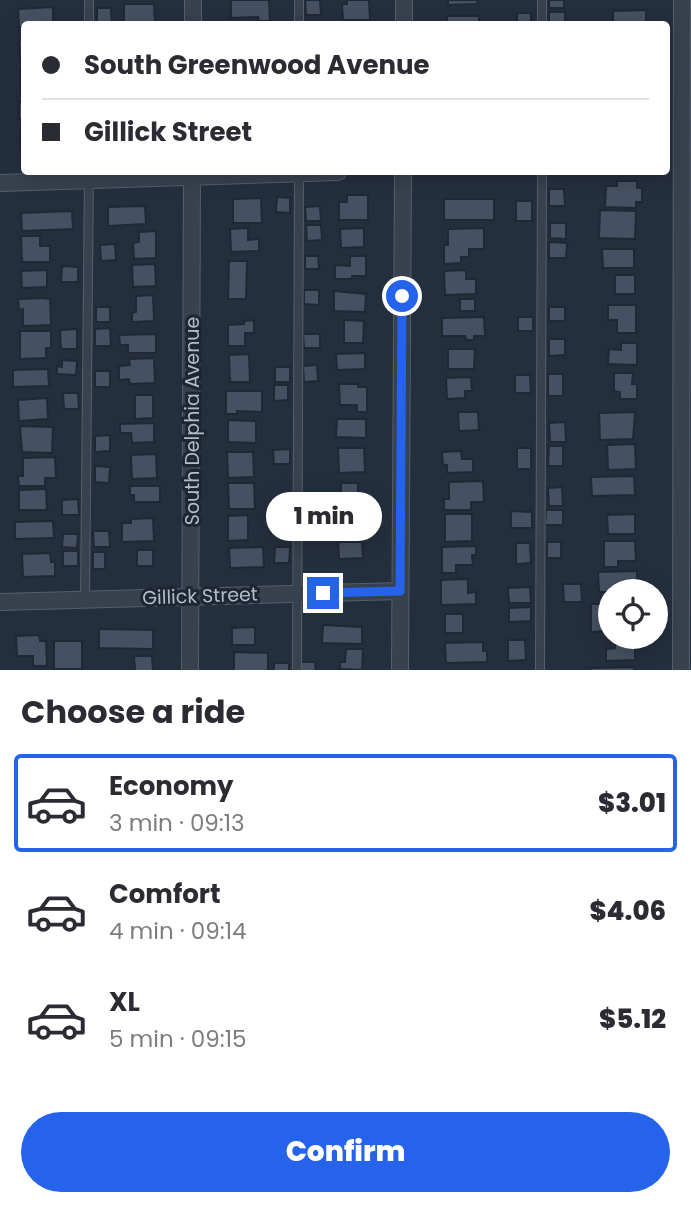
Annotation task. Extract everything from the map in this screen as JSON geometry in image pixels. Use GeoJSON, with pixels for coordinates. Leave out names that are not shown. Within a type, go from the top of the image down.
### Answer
{"type":"FeatureCollection","features":[{"type":"Feature","properties":{"kind":"street"},"geometry":{"type":"LineString","coordinates":[[193,0],[193,21]]}},
{"type":"Feature","properties":{"kind":"street"},"geometry":{"type":"LineString","coordinates":[[404,0],[404,21]]}},
{"type":"Feature","properties":{"kind":"street"},"geometry":{"type":"LineString","coordinates":[[681,670],[682,0]]}},
{"type":"Feature","properties":{"kind":"street"},"geometry":{"type":"LineString","coordinates":[[0,183],[140,175]]}},
{"type":"Feature","properties":{"kind":"street","name":"South Delphia Avenue"},"geometry":{"type":"LineString","coordinates":[[190,670],[192,175]]}},
{"type":"Feature","properties":{"kind":"street"},"geometry":{"type":"LineString","coordinates":[[400,670],[403,175]]}},
{"type":"Feature","properties":{"kind":"street","name":"Gillick Street"},"geometry":{"type":"LineString","coordinates":[[0,602],[400,591]]}},
{"type":"Feature","properties":{"kind":"lane"},"geometry":{"type":"LineString","coordinates":[[89,0],[89,21]]}},
{"type":"Feature","properties":{"kind":"lane"},"geometry":{"type":"LineString","coordinates":[[299,0],[299,21]]}},
{"type":"Feature","properties":{"kind":"lane"},"geometry":{"type":"LineString","coordinates":[[542,0],[542,21]]}},
{"type":"Feature","properties":{"kind":"lane"},"geometry":{"type":"LineString","coordinates":[[297,670],[299,175]]}},
{"type":"Feature","properties":{"kind":"lane"},"geometry":{"type":"LineString","coordinates":[[540,670],[542,175]]}},
{"type":"Feature","properties":{"kind":"lane"},"geometry":{"type":"LineString","coordinates":[[85,599],[89,176]]}},
{"type":"Feature","properties":{"kind":"building"},"geometry":{"type":"Polygon","coordinates":[[[231,0],[269,0],[270,21],[259,21],[258,17],[231,18],[231,0]]]}},
{"type":"Feature","properties":{"kind":"building"},"geometry":{"type":"Polygon","coordinates":[[[305,0],[320,0],[321,15],[306,15],[305,0]]]}},
{"type":"Feature","properties":{"kind":"building"},"geometry":{"type":"Polygon","coordinates":[[[347,0],[369,0],[370,20],[343,20],[342,4],[347,4],[347,0]]]}},
{"type":"Feature","properties":{"kind":"building"},"geometry":{"type":"Polygon","coordinates":[[[448,0],[477,0],[478,4],[448,5],[448,0]]]}},
{"type":"Feature","properties":{"kind":"building"},"geometry":{"type":"Polygon","coordinates":[[[549,0],[564,0],[564,8],[549,8],[549,0]]]}},
{"type":"Feature","properties":{"kind":"building"},"geometry":{"type":"Polygon","coordinates":[[[124,4],[154,4],[155,21],[124,21],[124,4]]]}},
{"type":"Feature","properties":{"kind":"building"},"geometry":{"type":"Polygon","coordinates":[[[53,7],[53,21],[21,21],[19,27],[18,9],[53,7]]]}},
{"type":"Feature","properties":{"kind":"building"},"geometry":{"type":"Polygon","coordinates":[[[97,8],[111,8],[112,21],[97,21],[97,8]]]}},
{"type":"Feature","properties":{"kind":"building"},"geometry":{"type":"Polygon","coordinates":[[[646,10],[646,21],[613,21],[613,11],[646,10]]]}},
{"type":"Feature","properties":{"kind":"building"},"geometry":{"type":"Polygon","coordinates":[[[549,12],[565,12],[565,21],[549,21],[549,12]]]}},
{"type":"Feature","properties":{"kind":"building"},"geometry":{"type":"Polygon","coordinates":[[[517,13],[531,13],[531,21],[517,21],[517,13]]]}},
{"type":"Feature","properties":{"kind":"building"},"geometry":{"type":"Polygon","coordinates":[[[447,16],[479,16],[479,21],[447,21],[447,16]]]}},
{"type":"Feature","properties":{"kind":"building"},"geometry":{"type":"Polygon","coordinates":[[[19,102],[21,102],[21,119],[19,102]]]}},
{"type":"Feature","properties":{"kind":"building"},"geometry":{"type":"Polygon","coordinates":[[[617,181],[637,181],[637,188],[642,188],[642,202],[636,202],[636,208],[605,207],[606,186],[617,186],[617,181]]]}},
{"type":"Feature","properties":{"kind":"building"},"geometry":{"type":"Polygon","coordinates":[[[549,189],[564,189],[565,206],[549,206],[549,189]]]}},
{"type":"Feature","properties":{"kind":"building"},"geometry":{"type":"Polygon","coordinates":[[[347,195],[368,195],[368,220],[339,220],[339,202],[347,202],[347,195]]]}},
{"type":"Feature","properties":{"kind":"building"},"geometry":{"type":"Polygon","coordinates":[[[277,197],[290,198],[290,213],[276,212],[277,197]]]}},
{"type":"Feature","properties":{"kind":"building"},"geometry":{"type":"Polygon","coordinates":[[[261,198],[262,223],[233,223],[233,199],[261,198]]]}},
{"type":"Feature","properties":{"kind":"building"},"geometry":{"type":"Polygon","coordinates":[[[444,199],[494,199],[494,220],[444,220],[444,199]]]}},
{"type":"Feature","properties":{"kind":"building"},"geometry":{"type":"Polygon","coordinates":[[[516,201],[532,201],[532,221],[516,221],[516,201]]]}},
{"type":"Feature","properties":{"kind":"building"},"geometry":{"type":"Polygon","coordinates":[[[145,206],[146,224],[108,226],[108,207],[145,206]]]}},
{"type":"Feature","properties":{"kind":"building"},"geometry":{"type":"Polygon","coordinates":[[[320,206],[321,221],[306,221],[305,207],[320,206]]]}},
{"type":"Feature","properties":{"kind":"building"},"geometry":{"type":"Polygon","coordinates":[[[600,210],[636,211],[635,239],[599,238],[600,210]]]}},
{"type":"Feature","properties":{"kind":"building"},"geometry":{"type":"Polygon","coordinates":[[[72,211],[73,229],[22,231],[21,213],[72,211]]]}},
{"type":"Feature","properties":{"kind":"building"},"geometry":{"type":"Polygon","coordinates":[[[550,223],[566,223],[566,239],[550,238],[550,223]]]}},
{"type":"Feature","properties":{"kind":"building"},"geometry":{"type":"Polygon","coordinates":[[[306,225],[321,225],[322,240],[307,241],[306,225]]]}},
{"type":"Feature","properties":{"kind":"building"},"geometry":{"type":"Polygon","coordinates":[[[248,228],[248,240],[259,239],[259,251],[231,252],[230,229],[248,228]]]}},
{"type":"Feature","properties":{"kind":"building"},"geometry":{"type":"Polygon","coordinates":[[[364,228],[364,247],[341,248],[340,229],[364,228]]]}},
{"type":"Feature","properties":{"kind":"building"},"geometry":{"type":"Polygon","coordinates":[[[484,228],[484,249],[469,249],[469,257],[461,257],[461,263],[444,264],[444,245],[448,245],[448,229],[484,228]]]}},
{"type":"Feature","properties":{"kind":"building"},"geometry":{"type":"Polygon","coordinates":[[[156,231],[156,258],[134,259],[133,243],[139,242],[139,232],[156,231]]]}},
{"type":"Feature","properties":{"kind":"building"},"geometry":{"type":"Polygon","coordinates":[[[21,236],[40,236],[40,246],[50,246],[50,262],[22,262],[21,236]]]}},
{"type":"Feature","properties":{"kind":"building"},"geometry":{"type":"Polygon","coordinates":[[[549,242],[567,243],[566,258],[549,258],[549,242]]]}},
{"type":"Feature","properties":{"kind":"building"},"geometry":{"type":"Polygon","coordinates":[[[115,244],[116,260],[101,261],[100,245],[115,244]]]}},
{"type":"Feature","properties":{"kind":"building"},"geometry":{"type":"Polygon","coordinates":[[[602,249],[634,249],[634,268],[603,268],[602,249]]]}},
{"type":"Feature","properties":{"kind":"building"},"geometry":{"type":"Polygon","coordinates":[[[305,256],[318,256],[319,269],[305,269],[305,256]]]}},
{"type":"Feature","properties":{"kind":"building"},"geometry":{"type":"Polygon","coordinates":[[[350,256],[366,256],[366,276],[335,279],[335,265],[350,266],[350,256]]]}},
{"type":"Feature","properties":{"kind":"building"},"geometry":{"type":"Polygon","coordinates":[[[229,261],[247,261],[246,299],[228,299],[229,261]]]}},
{"type":"Feature","properties":{"kind":"building"},"geometry":{"type":"Polygon","coordinates":[[[155,264],[156,286],[133,287],[132,265],[155,264]]]}},
{"type":"Feature","properties":{"kind":"building"},"geometry":{"type":"Polygon","coordinates":[[[62,266],[78,267],[78,282],[61,282],[62,266]]]}},
{"type":"Feature","properties":{"kind":"building"},"geometry":{"type":"Polygon","coordinates":[[[47,270],[47,287],[22,288],[21,271],[47,270]]]}},
{"type":"Feature","properties":{"kind":"building"},"geometry":{"type":"Polygon","coordinates":[[[466,270],[466,279],[476,279],[476,294],[445,295],[444,271],[466,270]]]}},
{"type":"Feature","properties":{"kind":"building"},"geometry":{"type":"Polygon","coordinates":[[[615,275],[635,275],[635,294],[615,294],[615,275]]]}},
{"type":"Feature","properties":{"kind":"building"},"geometry":{"type":"Polygon","coordinates":[[[304,290],[319,290],[319,305],[304,304],[304,290]]]}},
{"type":"Feature","properties":{"kind":"building"},"geometry":{"type":"Polygon","coordinates":[[[334,291],[366,294],[365,312],[334,311],[334,291]]]}},
{"type":"Feature","properties":{"kind":"building"},"geometry":{"type":"Polygon","coordinates":[[[153,295],[154,321],[132,322],[132,313],[136,312],[136,296],[153,295]]]}},
{"type":"Feature","properties":{"kind":"building"},"geometry":{"type":"Polygon","coordinates":[[[18,299],[50,299],[51,325],[23,326],[23,309],[19,310],[18,299]]]}},
{"type":"Feature","properties":{"kind":"building"},"geometry":{"type":"Polygon","coordinates":[[[460,299],[475,299],[475,311],[460,311],[460,299]]]}},
{"type":"Feature","properties":{"kind":"building"},"geometry":{"type":"Polygon","coordinates":[[[608,305],[636,305],[636,333],[617,333],[617,320],[608,320],[608,305]]]}},
{"type":"Feature","properties":{"kind":"building"},"geometry":{"type":"Polygon","coordinates":[[[96,307],[110,307],[110,322],[96,322],[96,307]]]}},
{"type":"Feature","properties":{"kind":"building"},"geometry":{"type":"Polygon","coordinates":[[[549,307],[565,307],[565,321],[549,321],[549,307]]]}},
{"type":"Feature","properties":{"kind":"building"},"geometry":{"type":"Polygon","coordinates":[[[484,317],[485,336],[474,336],[474,340],[466,340],[465,336],[442,336],[442,318],[484,317]]]}},
{"type":"Feature","properties":{"kind":"building"},"geometry":{"type":"Polygon","coordinates":[[[518,317],[533,317],[533,331],[518,331],[518,317]]]}},
{"type":"Feature","properties":{"kind":"building"},"geometry":{"type":"Polygon","coordinates":[[[254,320],[254,333],[245,333],[245,346],[228,346],[228,325],[254,320]]]}},
{"type":"Feature","properties":{"kind":"building"},"geometry":{"type":"Polygon","coordinates":[[[344,320],[364,321],[363,343],[344,343],[344,320]]]}},
{"type":"Feature","properties":{"kind":"building"},"geometry":{"type":"Polygon","coordinates":[[[110,328],[111,346],[95,346],[95,329],[110,328]]]}},
{"type":"Feature","properties":{"kind":"building"},"geometry":{"type":"Polygon","coordinates":[[[77,329],[77,349],[61,349],[60,330],[77,329]]]}},
{"type":"Feature","properties":{"kind":"building"},"geometry":{"type":"Polygon","coordinates":[[[20,331],[51,331],[51,348],[46,348],[46,358],[20,359],[20,331]]]}},
{"type":"Feature","properties":{"kind":"building"},"geometry":{"type":"Polygon","coordinates":[[[156,334],[156,353],[128,353],[128,345],[120,345],[119,335],[156,334]]]}},
{"type":"Feature","properties":{"kind":"building"},"geometry":{"type":"Polygon","coordinates":[[[303,334],[320,334],[320,348],[304,348],[303,334]]]}},
{"type":"Feature","properties":{"kind":"building"},"geometry":{"type":"Polygon","coordinates":[[[549,339],[565,339],[565,355],[549,356],[549,339]]]}},
{"type":"Feature","properties":{"kind":"building"},"geometry":{"type":"Polygon","coordinates":[[[621,343],[637,343],[637,365],[608,364],[609,349],[621,350],[621,343]]]}},
{"type":"Feature","properties":{"kind":"building"},"geometry":{"type":"Polygon","coordinates":[[[448,349],[475,349],[474,369],[448,369],[448,349]]]}},
{"type":"Feature","properties":{"kind":"building"},"geometry":{"type":"Polygon","coordinates":[[[365,353],[365,369],[337,370],[336,354],[365,353]]]}},
{"type":"Feature","properties":{"kind":"building"},"geometry":{"type":"Polygon","coordinates":[[[249,354],[250,382],[230,382],[229,355],[249,354]]]}},
{"type":"Feature","properties":{"kind":"building"},"geometry":{"type":"Polygon","coordinates":[[[154,358],[155,383],[130,384],[129,379],[119,380],[119,366],[130,365],[129,359],[154,358]]]}},
{"type":"Feature","properties":{"kind":"building"},"geometry":{"type":"Polygon","coordinates":[[[62,360],[77,361],[76,375],[57,374],[57,366],[62,367],[62,360]]]}},
{"type":"Feature","properties":{"kind":"building"},"geometry":{"type":"Polygon","coordinates":[[[317,365],[318,381],[304,382],[303,366],[317,365]]]}},
{"type":"Feature","properties":{"kind":"building"},"geometry":{"type":"Polygon","coordinates":[[[275,367],[290,367],[290,382],[275,382],[275,367]]]}},
{"type":"Feature","properties":{"kind":"building"},"geometry":{"type":"Polygon","coordinates":[[[48,369],[49,386],[13,387],[13,370],[48,369]]]}},
{"type":"Feature","properties":{"kind":"building"},"geometry":{"type":"Polygon","coordinates":[[[95,371],[110,371],[110,387],[95,387],[95,371]]]}},
{"type":"Feature","properties":{"kind":"building"},"geometry":{"type":"Polygon","coordinates":[[[614,373],[633,373],[632,384],[637,384],[637,399],[620,399],[620,392],[614,391],[614,373]]]}},
{"type":"Feature","properties":{"kind":"building"},"geometry":{"type":"Polygon","coordinates":[[[548,374],[563,374],[563,396],[548,396],[548,374]]]}},
{"type":"Feature","properties":{"kind":"building"},"geometry":{"type":"Polygon","coordinates":[[[515,375],[530,375],[531,393],[515,393],[515,375]]]}},
{"type":"Feature","properties":{"kind":"building"},"geometry":{"type":"Polygon","coordinates":[[[471,377],[472,391],[465,391],[465,398],[447,399],[446,378],[471,377]]]}},
{"type":"Feature","properties":{"kind":"building"},"geometry":{"type":"Polygon","coordinates":[[[339,384],[367,387],[367,412],[357,412],[357,405],[340,405],[339,384]]]}},
{"type":"Feature","properties":{"kind":"building"},"geometry":{"type":"Polygon","coordinates":[[[274,385],[288,385],[288,400],[274,401],[274,385]]]}},
{"type":"Feature","properties":{"kind":"building"},"geometry":{"type":"Polygon","coordinates":[[[226,391],[262,391],[262,412],[237,411],[237,414],[226,414],[226,391]]]}},
{"type":"Feature","properties":{"kind":"building"},"geometry":{"type":"Polygon","coordinates":[[[63,393],[78,393],[79,409],[64,409],[63,393]]]}},
{"type":"Feature","properties":{"kind":"building"},"geometry":{"type":"Polygon","coordinates":[[[135,395],[153,395],[153,418],[135,419],[135,395]]]}},
{"type":"Feature","properties":{"kind":"building"},"geometry":{"type":"Polygon","coordinates":[[[47,398],[48,419],[19,421],[18,400],[47,398]]]}},
{"type":"Feature","properties":{"kind":"building"},"geometry":{"type":"Polygon","coordinates":[[[458,412],[478,412],[479,430],[459,431],[458,412]]]}},
{"type":"Feature","properties":{"kind":"building"},"geometry":{"type":"Polygon","coordinates":[[[635,412],[633,439],[600,440],[599,413],[635,412]]]}},
{"type":"Feature","properties":{"kind":"building"},"geometry":{"type":"Polygon","coordinates":[[[337,419],[366,419],[366,438],[336,437],[337,419]]]}},
{"type":"Feature","properties":{"kind":"building"},"geometry":{"type":"Polygon","coordinates":[[[228,420],[256,421],[256,443],[228,442],[228,420]]]}},
{"type":"Feature","properties":{"kind":"building"},"geometry":{"type":"Polygon","coordinates":[[[565,422],[566,442],[550,442],[549,423],[565,422]]]}},
{"type":"Feature","properties":{"kind":"building"},"geometry":{"type":"Polygon","coordinates":[[[154,423],[154,442],[132,443],[131,433],[120,433],[120,424],[154,423]]]}},
{"type":"Feature","properties":{"kind":"building"},"geometry":{"type":"Polygon","coordinates":[[[20,426],[53,427],[52,453],[22,452],[20,426]]]}},
{"type":"Feature","properties":{"kind":"building"},"geometry":{"type":"Polygon","coordinates":[[[110,435],[110,451],[95,452],[95,436],[110,435]]]}},
{"type":"Feature","properties":{"kind":"building"},"geometry":{"type":"Polygon","coordinates":[[[635,444],[636,469],[608,470],[607,445],[635,444]]]}},
{"type":"Feature","properties":{"kind":"building"},"geometry":{"type":"Polygon","coordinates":[[[549,446],[563,446],[563,466],[548,466],[549,446]]]}},
{"type":"Feature","properties":{"kind":"building"},"geometry":{"type":"Polygon","coordinates":[[[338,448],[364,448],[365,472],[339,473],[338,448]]]}},
{"type":"Feature","properties":{"kind":"building"},"geometry":{"type":"Polygon","coordinates":[[[517,448],[531,448],[531,469],[517,469],[517,448]]]}},
{"type":"Feature","properties":{"kind":"building"},"geometry":{"type":"Polygon","coordinates":[[[290,449],[290,464],[274,464],[273,450],[290,449]]]}},
{"type":"Feature","properties":{"kind":"building"},"geometry":{"type":"Polygon","coordinates":[[[461,451],[462,459],[473,459],[473,472],[447,473],[442,452],[461,451]]]}},
{"type":"Feature","properties":{"kind":"building"},"geometry":{"type":"Polygon","coordinates":[[[227,452],[253,452],[254,477],[228,478],[227,452]]]}},
{"type":"Feature","properties":{"kind":"building"},"geometry":{"type":"Polygon","coordinates":[[[156,454],[157,478],[132,479],[131,455],[156,454]]]}},
{"type":"Feature","properties":{"kind":"building"},"geometry":{"type":"Polygon","coordinates":[[[55,457],[56,478],[45,478],[45,486],[19,486],[18,476],[23,476],[23,458],[55,457]]]}},
{"type":"Feature","properties":{"kind":"building"},"geometry":{"type":"Polygon","coordinates":[[[95,466],[110,467],[109,483],[95,482],[95,466]]]}},
{"type":"Feature","properties":{"kind":"building"},"geometry":{"type":"Polygon","coordinates":[[[634,476],[635,495],[592,496],[591,477],[634,476]]]}},
{"type":"Feature","properties":{"kind":"building"},"geometry":{"type":"Polygon","coordinates":[[[483,481],[484,502],[471,502],[471,510],[444,510],[444,499],[449,499],[449,482],[483,481]]]}},
{"type":"Feature","properties":{"kind":"building"},"geometry":{"type":"Polygon","coordinates":[[[228,483],[254,483],[255,509],[229,509],[228,483]]]}},
{"type":"Feature","properties":{"kind":"building"},"geometry":{"type":"Polygon","coordinates":[[[341,483],[358,483],[358,495],[364,495],[364,505],[341,505],[341,483]]]}},
{"type":"Feature","properties":{"kind":"building"},"geometry":{"type":"Polygon","coordinates":[[[130,486],[160,486],[160,502],[134,502],[134,495],[130,495],[130,486]]]}},
{"type":"Feature","properties":{"kind":"building"},"geometry":{"type":"Polygon","coordinates":[[[562,487],[563,506],[549,506],[548,488],[562,487]]]}},
{"type":"Feature","properties":{"kind":"building"},"geometry":{"type":"Polygon","coordinates":[[[46,489],[47,510],[19,510],[19,490],[46,489]]]}},
{"type":"Feature","properties":{"kind":"building"},"geometry":{"type":"Polygon","coordinates":[[[78,499],[79,515],[62,515],[62,500],[78,499]]]}},
{"type":"Feature","properties":{"kind":"building"},"geometry":{"type":"Polygon","coordinates":[[[546,510],[563,510],[563,525],[545,525],[546,510]]]}},
{"type":"Feature","properties":{"kind":"building"},"geometry":{"type":"Polygon","coordinates":[[[511,511],[532,512],[532,528],[511,528],[511,511]]]}},
{"type":"Feature","properties":{"kind":"building"},"geometry":{"type":"Polygon","coordinates":[[[338,512],[366,512],[366,531],[338,532],[338,512]]]}},
{"type":"Feature","properties":{"kind":"building"},"geometry":{"type":"Polygon","coordinates":[[[445,514],[472,514],[472,541],[445,542],[445,514]]]}},
{"type":"Feature","properties":{"kind":"building"},"geometry":{"type":"Polygon","coordinates":[[[635,514],[635,534],[608,534],[607,515],[635,514]]]}},
{"type":"Feature","properties":{"kind":"building"},"geometry":{"type":"Polygon","coordinates":[[[248,515],[248,540],[228,541],[228,516],[248,515]]]}},
{"type":"Feature","properties":{"kind":"building"},"geometry":{"type":"Polygon","coordinates":[[[153,518],[154,541],[122,542],[122,523],[131,523],[131,519],[153,518]]]}},
{"type":"Feature","properties":{"kind":"building"},"geometry":{"type":"Polygon","coordinates":[[[53,521],[54,538],[15,539],[15,522],[53,521]]]}},
{"type":"Feature","properties":{"kind":"building"},"geometry":{"type":"Polygon","coordinates":[[[93,531],[109,531],[110,547],[94,547],[93,531]]]}},
{"type":"Feature","properties":{"kind":"building"},"geometry":{"type":"Polygon","coordinates":[[[63,534],[78,534],[77,548],[62,547],[63,534]]]}},
{"type":"Feature","properties":{"kind":"building"},"geometry":{"type":"Polygon","coordinates":[[[604,541],[635,541],[636,561],[618,561],[618,567],[604,567],[604,541]]]}},
{"type":"Feature","properties":{"kind":"building"},"geometry":{"type":"Polygon","coordinates":[[[338,542],[362,542],[363,558],[339,559],[338,542]]]}},
{"type":"Feature","properties":{"kind":"building"},"geometry":{"type":"Polygon","coordinates":[[[547,542],[561,542],[561,558],[547,558],[547,542]]]}},
{"type":"Feature","properties":{"kind":"building"},"geometry":{"type":"Polygon","coordinates":[[[516,543],[530,543],[531,563],[516,564],[516,543]]]}},
{"type":"Feature","properties":{"kind":"building"},"geometry":{"type":"Polygon","coordinates":[[[476,546],[476,555],[472,555],[473,565],[456,565],[456,573],[442,573],[442,547],[476,546]]]}},
{"type":"Feature","properties":{"kind":"building"},"geometry":{"type":"Polygon","coordinates":[[[263,547],[264,567],[230,568],[229,548],[263,547]]]}},
{"type":"Feature","properties":{"kind":"building"},"geometry":{"type":"Polygon","coordinates":[[[275,547],[290,547],[289,563],[274,563],[275,547]]]}},
{"type":"Feature","properties":{"kind":"building"},"geometry":{"type":"Polygon","coordinates":[[[137,550],[153,550],[153,566],[137,566],[137,550]]]}},
{"type":"Feature","properties":{"kind":"building"},"geometry":{"type":"Polygon","coordinates":[[[63,551],[78,551],[78,566],[63,566],[63,551]]]}},
{"type":"Feature","properties":{"kind":"building"},"geometry":{"type":"Polygon","coordinates":[[[93,552],[105,552],[105,569],[93,569],[93,552]]]}},
{"type":"Feature","properties":{"kind":"building"},"geometry":{"type":"Polygon","coordinates":[[[50,553],[51,562],[55,562],[55,576],[23,577],[22,554],[50,553]]]}},
{"type":"Feature","properties":{"kind":"building"},"geometry":{"type":"Polygon","coordinates":[[[637,571],[637,579],[598,579],[598,572],[637,571]]]}},
{"type":"Feature","properties":{"kind":"building"},"geometry":{"type":"Polygon","coordinates":[[[468,579],[468,593],[476,592],[476,604],[441,605],[441,580],[468,579]]]}},
{"type":"Feature","properties":{"kind":"building"},"geometry":{"type":"Polygon","coordinates":[[[563,584],[581,584],[582,602],[564,602],[563,584]]]}},
{"type":"Feature","properties":{"kind":"building"},"geometry":{"type":"Polygon","coordinates":[[[530,587],[531,603],[509,603],[508,588],[530,587]]]}},
{"type":"Feature","properties":{"kind":"building"},"geometry":{"type":"Polygon","coordinates":[[[591,604],[598,604],[598,632],[591,632],[591,604]]]}},
{"type":"Feature","properties":{"kind":"building"},"geometry":{"type":"Polygon","coordinates":[[[531,607],[531,621],[509,622],[509,608],[531,607]]]}},
{"type":"Feature","properties":{"kind":"building"},"geometry":{"type":"Polygon","coordinates":[[[445,614],[463,614],[463,633],[445,633],[445,614]]]}},
{"type":"Feature","properties":{"kind":"building"},"geometry":{"type":"Polygon","coordinates":[[[323,625],[362,627],[362,644],[322,643],[323,625]]]}},
{"type":"Feature","properties":{"kind":"building"},"geometry":{"type":"Polygon","coordinates":[[[255,627],[255,645],[232,645],[232,628],[255,627]]]}},
{"type":"Feature","properties":{"kind":"building"},"geometry":{"type":"Polygon","coordinates":[[[99,629],[153,630],[153,649],[99,648],[99,629]]]}},
{"type":"Feature","properties":{"kind":"building"},"geometry":{"type":"Polygon","coordinates":[[[39,635],[40,641],[46,641],[47,666],[33,666],[33,656],[17,656],[16,636],[39,635]]]}},
{"type":"Feature","properties":{"kind":"building"},"geometry":{"type":"Polygon","coordinates":[[[508,640],[525,640],[526,660],[508,661],[508,640]]]}},
{"type":"Feature","properties":{"kind":"building"},"geometry":{"type":"Polygon","coordinates":[[[54,641],[82,641],[82,669],[54,669],[54,641]]]}},
{"type":"Feature","properties":{"kind":"building"},"geometry":{"type":"Polygon","coordinates":[[[483,642],[483,651],[487,651],[487,662],[446,663],[445,643],[483,642]]]}},
{"type":"Feature","properties":{"kind":"building"},"geometry":{"type":"Polygon","coordinates":[[[346,649],[363,649],[362,670],[340,669],[340,662],[345,662],[346,649]]]}},
{"type":"Feature","properties":{"kind":"building"},"geometry":{"type":"Polygon","coordinates":[[[606,649],[635,649],[635,660],[606,661],[606,649]]]}},
{"type":"Feature","properties":{"kind":"building"},"geometry":{"type":"Polygon","coordinates":[[[234,652],[268,653],[268,670],[234,670],[234,652]]]}},
{"type":"Feature","properties":{"kind":"building"},"geometry":{"type":"Polygon","coordinates":[[[134,656],[152,656],[153,670],[135,670],[134,656]]]}},
{"type":"Feature","properties":{"kind":"building"},"geometry":{"type":"Polygon","coordinates":[[[301,662],[315,662],[316,670],[301,670],[301,662]]]}},
{"type":"Feature","properties":{"kind":"building"},"geometry":{"type":"Polygon","coordinates":[[[274,663],[289,663],[289,670],[274,670],[274,663]]]}},
{"type":"Feature","properties":{"kind":"building"},"geometry":{"type":"Polygon","coordinates":[[[634,667],[635,670],[590,670],[634,667]]]}},
{"type":"Feature","properties":{"kind":"route"},"geometry":{"type":"LineString","coordinates":[[323,593],[400,591],[402,296]]}}]}
